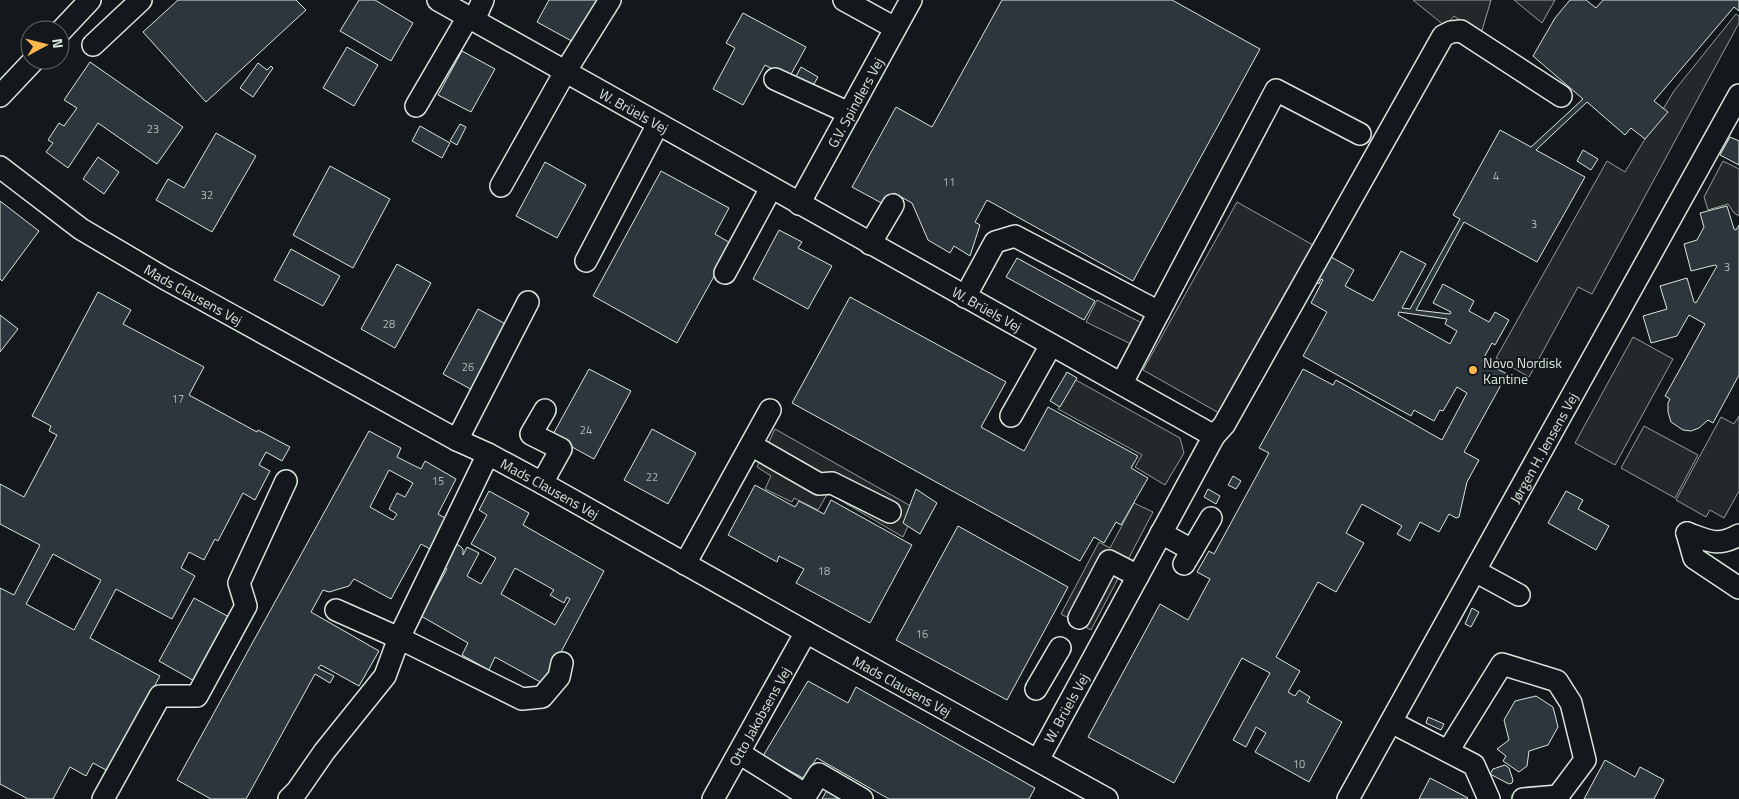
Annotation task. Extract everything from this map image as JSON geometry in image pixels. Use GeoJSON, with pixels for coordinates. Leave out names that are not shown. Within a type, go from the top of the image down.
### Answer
{"type":"FeatureCollection","features":[{"type":"Feature","properties":{"kind":"street"},"geometry":{"type":"LineString","coordinates":[[70,21],[90,0]]}},
{"type":"Feature","properties":{"kind":"street"},"geometry":{"type":"LineString","coordinates":[[93,45],[141,0]]}},
{"type":"Feature","properties":{"kind":"street","name":"W. Brüels Vej"},"geometry":{"type":"LineString","coordinates":[[438,0],[1214,436],[1038,760]]}},
{"type":"Feature","properties":{"kind":"street"},"geometry":{"type":"LineString","coordinates":[[416,106],[483,0]]}},
{"type":"Feature","properties":{"kind":"street"},"geometry":{"type":"LineString","coordinates":[[501,186],[566,72],[610,0]]}},
{"type":"Feature","properties":{"kind":"street"},"geometry":{"type":"LineString","coordinates":[[844,0],[896,28]]}},
{"type":"Feature","properties":{"kind":"street","name":"G.V. Spindlers Vej"},"geometry":{"type":"LineString","coordinates":[[799,204],[911,0]]}},
{"type":"Feature","properties":{"kind":"street"},"geometry":{"type":"LineString","coordinates":[[1214,436],[1224,425],[1443,36],[1451,32],[1461,31],[1561,96]]}},
{"type":"Feature","properties":{"kind":"street"},"geometry":{"type":"LineString","coordinates":[[0,96],[25,70]]}},
{"type":"Feature","properties":{"kind":"street"},"geometry":{"type":"LineString","coordinates":[[776,79],[849,113]]}},
{"type":"Feature","properties":{"kind":"street"},"geometry":{"type":"LineString","coordinates":[[1122,383],[1276,90],[1360,134]]}},
{"type":"Feature","properties":{"kind":"street","name":"Jørgen H. Jensens Vej"},"geometry":{"type":"LineString","coordinates":[[1348,799],[1739,95]]}},
{"type":"Feature","properties":{"kind":"street"},"geometry":{"type":"LineString","coordinates":[[586,261],[658,124]]}},
{"type":"Feature","properties":{"kind":"street","name":"Mads Clausens Vej"},"geometry":{"type":"LineString","coordinates":[[0,167],[81,229],[164,278],[457,440],[488,454],[542,483],[1038,760],[1095,796]]}},
{"type":"Feature","properties":{"kind":"street"},"geometry":{"type":"LineString","coordinates":[[725,273],[771,188]]}},
{"type":"Feature","properties":{"kind":"street"},"geometry":{"type":"LineString","coordinates":[[870,244],[893,205]]}},
{"type":"Feature","properties":{"kind":"street"},"geometry":{"type":"LineString","coordinates":[[965,297],[995,242],[1015,236],[1160,312]]}},
{"type":"Feature","properties":{"kind":"street"},"geometry":{"type":"LineString","coordinates":[[457,440],[528,302]]}},
{"type":"Feature","properties":{"kind":"street"},"geometry":{"type":"LineString","coordinates":[[1011,416],[1051,345]]}},
{"type":"Feature","properties":{"kind":"street"},"geometry":{"type":"LineString","coordinates":[[542,483],[561,449],[531,434],[545,410]]}},
{"type":"Feature","properties":{"kind":"street"},"geometry":{"type":"LineString","coordinates":[[685,564],[770,410]]}},
{"type":"Feature","properties":{"kind":"street"},"geometry":{"type":"LineString","coordinates":[[751,445],[820,484],[832,483],[890,512]]}},
{"type":"Feature","properties":{"kind":"street"},"geometry":{"type":"LineString","coordinates":[[289,799],[298,791],[324,752],[386,676],[399,638],[488,454]]}},
{"type":"Feature","properties":{"kind":"street"},"geometry":{"type":"LineString","coordinates":[[102,799],[160,696],[197,696],[246,606],[238,583],[286,481]]}},
{"type":"Feature","properties":{"kind":"street"},"geometry":{"type":"LineString","coordinates":[[1161,533],[1188,557],[1211,518]]}},
{"type":"Feature","properties":{"kind":"street"},"geometry":{"type":"LineString","coordinates":[[1739,535],[1727,541],[1711,542],[1687,533],[1694,558],[1739,588]]}},
{"type":"Feature","properties":{"kind":"street"},"geometry":{"type":"LineString","coordinates":[[1079,618],[1110,561],[1138,576]]}},
{"type":"Feature","properties":{"kind":"street"},"geometry":{"type":"LineString","coordinates":[[1475,571],[1519,595]]}},
{"type":"Feature","properties":{"kind":"street"},"geometry":{"type":"LineString","coordinates":[[336,610],[399,638],[522,699],[542,697],[559,678],[562,663]]}},
{"type":"Feature","properties":{"kind":"street","name":"Otto Jakobsens Vej"},"geometry":{"type":"LineString","coordinates":[[713,799],[806,632]]}},
{"type":"Feature","properties":{"kind":"street"},"geometry":{"type":"LineString","coordinates":[[1036,689],[1060,648]]}},
{"type":"Feature","properties":{"kind":"street"},"geometry":{"type":"LineString","coordinates":[[1448,751],[1502,664],[1557,681],[1571,703],[1585,760],[1558,796],[1523,799]]}},
{"type":"Feature","properties":{"kind":"street"},"geometry":{"type":"LineString","coordinates":[[1048,670],[1078,687]]}},
{"type":"Feature","properties":{"kind":"street"},"geometry":{"type":"LineString","coordinates":[[1391,722],[1474,765],[1489,799]]}},
{"type":"Feature","properties":{"kind":"street"},"geometry":{"type":"LineString","coordinates":[[739,753],[786,792],[806,795],[819,774],[862,799]]}},
{"type":"Feature","properties":{"kind":"shaded area"},"geometry":{"type":"Polygon","coordinates":[[[1413,0],[1491,0],[1481,34],[1454,16],[1445,26],[1413,0]]]}},
{"type":"Feature","properties":{"kind":"shaded area"},"geometry":{"type":"Polygon","coordinates":[[[1514,0],[1555,0],[1542,23],[1514,0]]]}},
{"type":"Feature","properties":{"kind":"shaded area"},"geometry":{"type":"Polygon","coordinates":[[[1736,14],[1739,16],[1739,23],[1592,294],[1578,287],[1529,377],[1496,358],[1607,161],[1625,172],[1674,91],[1736,14]]]}},
{"type":"Feature","properties":{"kind":"shaded area"},"geometry":{"type":"Polygon","coordinates":[[[1723,161],[1739,169],[1739,216],[1734,213],[1728,204],[1708,210],[1704,197],[1723,161]]]}},
{"type":"Feature","properties":{"kind":"shaded area"},"geometry":{"type":"Polygon","coordinates":[[[1237,202],[1313,245],[1219,413],[1143,370],[1237,202]]]}},
{"type":"Feature","properties":{"kind":"shaded area"},"geometry":{"type":"Polygon","coordinates":[[[1097,300],[1142,323],[1131,344],[1086,322],[1097,300]]]}},
{"type":"Feature","properties":{"kind":"shaded area"},"geometry":{"type":"Polygon","coordinates":[[[1633,337],[1673,359],[1615,465],[1575,443],[1633,337]]]}},
{"type":"Feature","properties":{"kind":"shaded area"},"geometry":{"type":"Polygon","coordinates":[[[1074,379],[1180,438],[1184,453],[1165,485],[1135,467],[1142,455],[1058,409],[1074,379]]]}},
{"type":"Feature","properties":{"kind":"shaded area"},"geometry":{"type":"Polygon","coordinates":[[[1739,416],[1739,491],[1724,518],[1710,510],[1706,517],[1676,500],[1721,417],[1734,424],[1739,416]]]}},
{"type":"Feature","properties":{"kind":"shaded area"},"geometry":{"type":"Polygon","coordinates":[[[1644,426],[1698,455],[1675,498],[1621,468],[1644,426]]]}},
{"type":"Feature","properties":{"kind":"shaded area"},"geometry":{"type":"Polygon","coordinates":[[[775,429],[916,509],[903,537],[828,493],[818,510],[794,498],[792,502],[765,489],[771,476],[757,467],[775,429]]]}},
{"type":"Feature","properties":{"kind":"shaded area"},"geometry":{"type":"Polygon","coordinates":[[[1134,503],[1153,512],[1091,630],[1061,614],[1099,542],[1110,548],[1134,503]]]}},
{"type":"Feature","properties":{"kind":"building"},"geometry":{"type":"Polygon","coordinates":[[[178,0],[296,0],[306,10],[206,102],[143,32],[178,0]]]}},
{"type":"Feature","properties":{"kind":"building"},"geometry":{"type":"Polygon","coordinates":[[[359,0],[375,0],[413,23],[391,61],[340,31],[359,0]]]}},
{"type":"Feature","properties":{"kind":"building"},"geometry":{"type":"Polygon","coordinates":[[[549,0],[600,0],[577,44],[537,22],[549,0]]]}},
{"type":"Feature","properties":{"kind":"building"},"geometry":{"type":"Polygon","coordinates":[[[1002,0],[1172,0],[1260,49],[1133,281],[987,200],[975,222],[980,225],[970,256],[954,246],[950,253],[928,240],[912,203],[894,193],[887,206],[852,187],[896,107],[932,127],[1002,0]]]}},
{"type":"Feature","properties":{"kind":"building"},"geometry":{"type":"Polygon","coordinates":[[[1570,0],[1586,0],[1596,8],[1603,0],[1739,0],[1739,11],[1734,7],[1654,101],[1668,112],[1645,139],[1631,128],[1625,135],[1587,102],[1536,150],[1585,177],[1537,262],[1464,222],[1416,310],[1450,314],[1451,312],[1433,303],[1443,284],[1474,301],[1469,311],[1489,322],[1495,312],[1509,320],[1495,345],[1492,343],[1482,361],[1507,374],[1464,452],[1479,460],[1467,482],[1459,517],[1456,518],[1449,514],[1439,532],[1420,522],[1410,541],[1397,534],[1402,526],[1362,504],[1346,533],[1364,543],[1336,592],[1318,582],[1276,657],[1300,671],[1288,692],[1295,696],[1299,690],[1310,697],[1307,702],[1342,722],[1309,782],[1255,752],[1266,733],[1256,727],[1246,747],[1233,740],[1270,673],[1242,658],[1174,783],[1088,737],[1160,604],[1188,620],[1210,579],[1197,572],[1209,551],[1214,554],[1269,453],[1259,448],[1303,369],[1333,385],[1336,380],[1442,440],[1467,393],[1457,387],[1443,411],[1440,410],[1434,421],[1414,410],[1411,416],[1303,356],[1327,312],[1311,303],[1323,280],[1321,279],[1319,284],[1312,280],[1326,254],[1354,270],[1345,286],[1373,301],[1401,251],[1426,264],[1402,308],[1410,309],[1460,219],[1453,215],[1500,130],[1531,147],[1583,99],[1533,56],[1555,18],[1570,0]],[[1399,312],[1398,315],[1450,344],[1457,331],[1445,324],[1447,319],[1399,312]]]}},
{"type":"Feature","properties":{"kind":"building"},"geometry":{"type":"Polygon","coordinates":[[[743,13],[806,47],[789,78],[765,65],[743,105],[713,89],[735,48],[726,43],[743,13]]]}},
{"type":"Feature","properties":{"kind":"building"},"geometry":{"type":"Polygon","coordinates":[[[347,47],[378,65],[354,106],[323,88],[347,47]]]}},
{"type":"Feature","properties":{"kind":"building"},"geometry":{"type":"Polygon","coordinates":[[[462,51],[495,69],[471,112],[438,95],[462,51]]]}},
{"type":"Feature","properties":{"kind":"building"},"geometry":{"type":"Polygon","coordinates":[[[90,62],[183,127],[157,164],[98,123],[68,168],[46,152],[53,143],[48,140],[59,123],[64,126],[77,108],[64,100],[90,62]]]}},
{"type":"Feature","properties":{"kind":"building"},"geometry":{"type":"Polygon","coordinates":[[[258,63],[267,70],[271,66],[273,68],[253,97],[240,88],[258,63]]]}},
{"type":"Feature","properties":{"kind":"building"},"geometry":{"type":"Polygon","coordinates":[[[801,67],[818,77],[811,89],[794,80],[801,67]]]}},
{"type":"Feature","properties":{"kind":"building"},"geometry":{"type":"Polygon","coordinates":[[[460,124],[466,127],[457,145],[450,141],[460,124]]]}},
{"type":"Feature","properties":{"kind":"building"},"geometry":{"type":"Polygon","coordinates":[[[420,126],[450,143],[442,158],[412,141],[420,126]]]}},
{"type":"Feature","properties":{"kind":"building"},"geometry":{"type":"Polygon","coordinates":[[[216,133],[256,156],[212,232],[156,200],[168,179],[184,188],[216,133]]]}},
{"type":"Feature","properties":{"kind":"building"},"geometry":{"type":"Polygon","coordinates":[[[1730,137],[1739,141],[1739,165],[1720,155],[1730,137]]]}},
{"type":"Feature","properties":{"kind":"building"},"geometry":{"type":"Polygon","coordinates":[[[1583,150],[1598,159],[1591,170],[1577,161],[1583,150]]]}},
{"type":"Feature","properties":{"kind":"building"},"geometry":{"type":"Polygon","coordinates":[[[98,157],[119,172],[104,194],[83,179],[98,157]]]}},
{"type":"Feature","properties":{"kind":"building"},"geometry":{"type":"Polygon","coordinates":[[[545,162],[586,185],[557,238],[516,216],[545,162]]]}},
{"type":"Feature","properties":{"kind":"building"},"geometry":{"type":"Polygon","coordinates":[[[330,166],[390,199],[353,268],[293,235],[330,166]]]}},
{"type":"Feature","properties":{"kind":"building"},"geometry":{"type":"Polygon","coordinates":[[[661,171],[729,208],[715,234],[732,244],[677,343],[593,296],[661,171]]]}},
{"type":"Feature","properties":{"kind":"building"},"geometry":{"type":"Polygon","coordinates":[[[0,201],[39,231],[2,281],[0,279],[0,201]]]}},
{"type":"Feature","properties":{"kind":"building"},"geometry":{"type":"Polygon","coordinates":[[[1727,206],[1734,229],[1736,230],[1739,225],[1739,375],[1713,423],[1708,420],[1699,428],[1691,431],[1683,430],[1671,422],[1668,412],[1670,399],[1665,396],[1705,324],[1689,315],[1677,336],[1651,343],[1643,316],[1667,309],[1660,286],[1687,278],[1694,302],[1696,303],[1717,266],[1691,271],[1684,244],[1697,240],[1704,227],[1700,213],[1727,206]]]}},
{"type":"Feature","properties":{"kind":"building"},"geometry":{"type":"Polygon","coordinates":[[[779,230],[802,242],[798,248],[832,266],[808,309],[753,279],[779,230]]]}},
{"type":"Feature","properties":{"kind":"building"},"geometry":{"type":"Polygon","coordinates":[[[291,249],[340,276],[323,306],[274,280],[291,249]]]}},
{"type":"Feature","properties":{"kind":"building"},"geometry":{"type":"Polygon","coordinates":[[[1017,258],[1095,301],[1084,320],[1006,277],[1017,258]]]}},
{"type":"Feature","properties":{"kind":"building"},"geometry":{"type":"Polygon","coordinates":[[[397,264],[431,283],[395,348],[361,329],[397,264]]]}},
{"type":"Feature","properties":{"kind":"building"},"geometry":{"type":"Polygon","coordinates":[[[98,292],[131,310],[123,324],[204,367],[189,395],[257,432],[258,430],[290,447],[282,461],[266,452],[259,465],[270,471],[255,500],[243,493],[218,541],[215,539],[204,560],[189,552],[181,568],[195,576],[172,619],[116,589],[90,638],[160,676],[108,771],[93,763],[86,776],[70,767],[53,799],[28,799],[0,784],[0,588],[14,595],[40,545],[0,524],[0,484],[24,497],[57,435],[49,431],[51,426],[32,416],[98,292]],[[53,554],[26,604],[74,630],[101,580],[53,554]]]}},
{"type":"Feature","properties":{"kind":"building"},"geometry":{"type":"Polygon","coordinates":[[[850,297],[1006,382],[981,427],[1024,451],[1048,407],[1138,456],[1131,468],[1148,478],[1121,525],[1116,522],[1104,543],[1094,537],[1080,561],[792,403],[850,297]]]}},
{"type":"Feature","properties":{"kind":"building"},"geometry":{"type":"Polygon","coordinates":[[[478,309],[511,327],[476,392],[443,374],[478,309]]]}},
{"type":"Feature","properties":{"kind":"building"},"geometry":{"type":"Polygon","coordinates":[[[0,315],[18,329],[0,352],[0,315]]]}},
{"type":"Feature","properties":{"kind":"building"},"geometry":{"type":"Polygon","coordinates":[[[589,369],[631,391],[594,459],[552,436],[589,369]]]}},
{"type":"Feature","properties":{"kind":"building"},"geometry":{"type":"Polygon","coordinates":[[[1067,372],[1077,378],[1060,407],[1050,401],[1067,372]]]}},
{"type":"Feature","properties":{"kind":"building"},"geometry":{"type":"Polygon","coordinates":[[[652,429],[696,453],[668,504],[624,480],[652,429]]]}},
{"type":"Feature","properties":{"kind":"building"},"geometry":{"type":"Polygon","coordinates":[[[369,431],[401,448],[397,457],[421,469],[425,461],[456,479],[438,514],[447,519],[430,549],[421,544],[391,599],[354,579],[349,586],[329,592],[323,590],[311,612],[379,651],[359,686],[321,665],[318,668],[334,676],[330,683],[315,674],[246,799],[211,799],[177,780],[369,431]],[[389,470],[370,507],[393,520],[397,514],[389,509],[397,493],[405,497],[413,483],[389,470]]]}},
{"type":"Feature","properties":{"kind":"building"},"geometry":{"type":"Polygon","coordinates":[[[1233,476],[1241,481],[1236,489],[1228,485],[1233,476]]]}},
{"type":"Feature","properties":{"kind":"building"},"geometry":{"type":"Polygon","coordinates":[[[755,485],[795,507],[799,501],[824,514],[831,500],[912,545],[870,623],[796,583],[804,569],[779,556],[777,562],[728,535],[755,485]]]}},
{"type":"Feature","properties":{"kind":"building"},"geometry":{"type":"Polygon","coordinates":[[[916,489],[937,503],[920,534],[903,523],[916,489]]]}},
{"type":"Feature","properties":{"kind":"building"},"geometry":{"type":"Polygon","coordinates":[[[1208,489],[1220,496],[1216,504],[1204,497],[1208,489]]]}},
{"type":"Feature","properties":{"kind":"building"},"geometry":{"type":"Polygon","coordinates":[[[489,491],[529,513],[523,525],[604,571],[544,684],[495,657],[489,670],[462,655],[468,643],[421,616],[447,569],[440,565],[456,544],[463,549],[463,555],[467,547],[479,553],[467,576],[481,584],[496,558],[471,544],[487,515],[479,510],[489,491]],[[515,568],[501,594],[555,625],[570,599],[567,597],[564,603],[550,595],[554,590],[515,568]]]}},
{"type":"Feature","properties":{"kind":"building"},"geometry":{"type":"Polygon","coordinates":[[[1566,491],[1583,500],[1578,509],[1609,526],[1596,550],[1548,523],[1566,491]]]}},
{"type":"Feature","properties":{"kind":"building"},"geometry":{"type":"Polygon","coordinates":[[[958,526],[1068,587],[1007,700],[896,640],[958,526]]]}},
{"type":"Feature","properties":{"kind":"building"},"geometry":{"type":"Polygon","coordinates":[[[194,598],[231,618],[196,682],[159,661],[194,598]]]}},
{"type":"Feature","properties":{"kind":"building"},"geometry":{"type":"Polygon","coordinates":[[[1472,608],[1479,612],[1471,627],[1465,624],[1472,608]]]}},
{"type":"Feature","properties":{"kind":"building"},"geometry":{"type":"Polygon","coordinates":[[[808,681],[848,703],[856,687],[1035,788],[1029,799],[889,799],[817,758],[803,778],[763,756],[808,681]]]}},
{"type":"Feature","properties":{"kind":"building"},"geometry":{"type":"Polygon","coordinates":[[[1536,696],[1553,707],[1558,727],[1548,745],[1529,751],[1527,766],[1519,772],[1503,761],[1506,756],[1497,749],[1509,740],[1504,720],[1515,701],[1536,696]]]}},
{"type":"Feature","properties":{"kind":"building"},"geometry":{"type":"Polygon","coordinates":[[[1428,717],[1444,724],[1441,730],[1426,723],[1428,717]]]}},
{"type":"Feature","properties":{"kind":"building"},"geometry":{"type":"Polygon","coordinates":[[[1605,760],[1635,777],[1640,767],[1664,780],[1654,799],[1584,799],[1605,760]]]}},
{"type":"Feature","properties":{"kind":"building"},"geometry":{"type":"Polygon","coordinates":[[[1505,765],[1509,768],[1513,780],[1509,784],[1490,774],[1493,769],[1505,765]]]}},
{"type":"Feature","properties":{"kind":"building"},"geometry":{"type":"Polygon","coordinates":[[[1430,778],[1468,798],[1419,799],[1430,778]]]}},
{"type":"Feature","properties":{"kind":"building"},"geometry":{"type":"Polygon","coordinates":[[[827,790],[843,799],[822,799],[827,790]]]}},
{"type":"Feature","properties":{"kind":"place","name":"Novo Nordisk Kantine"},"geometry":{"type":"Point","coordinates":[1473,370]}}]}
